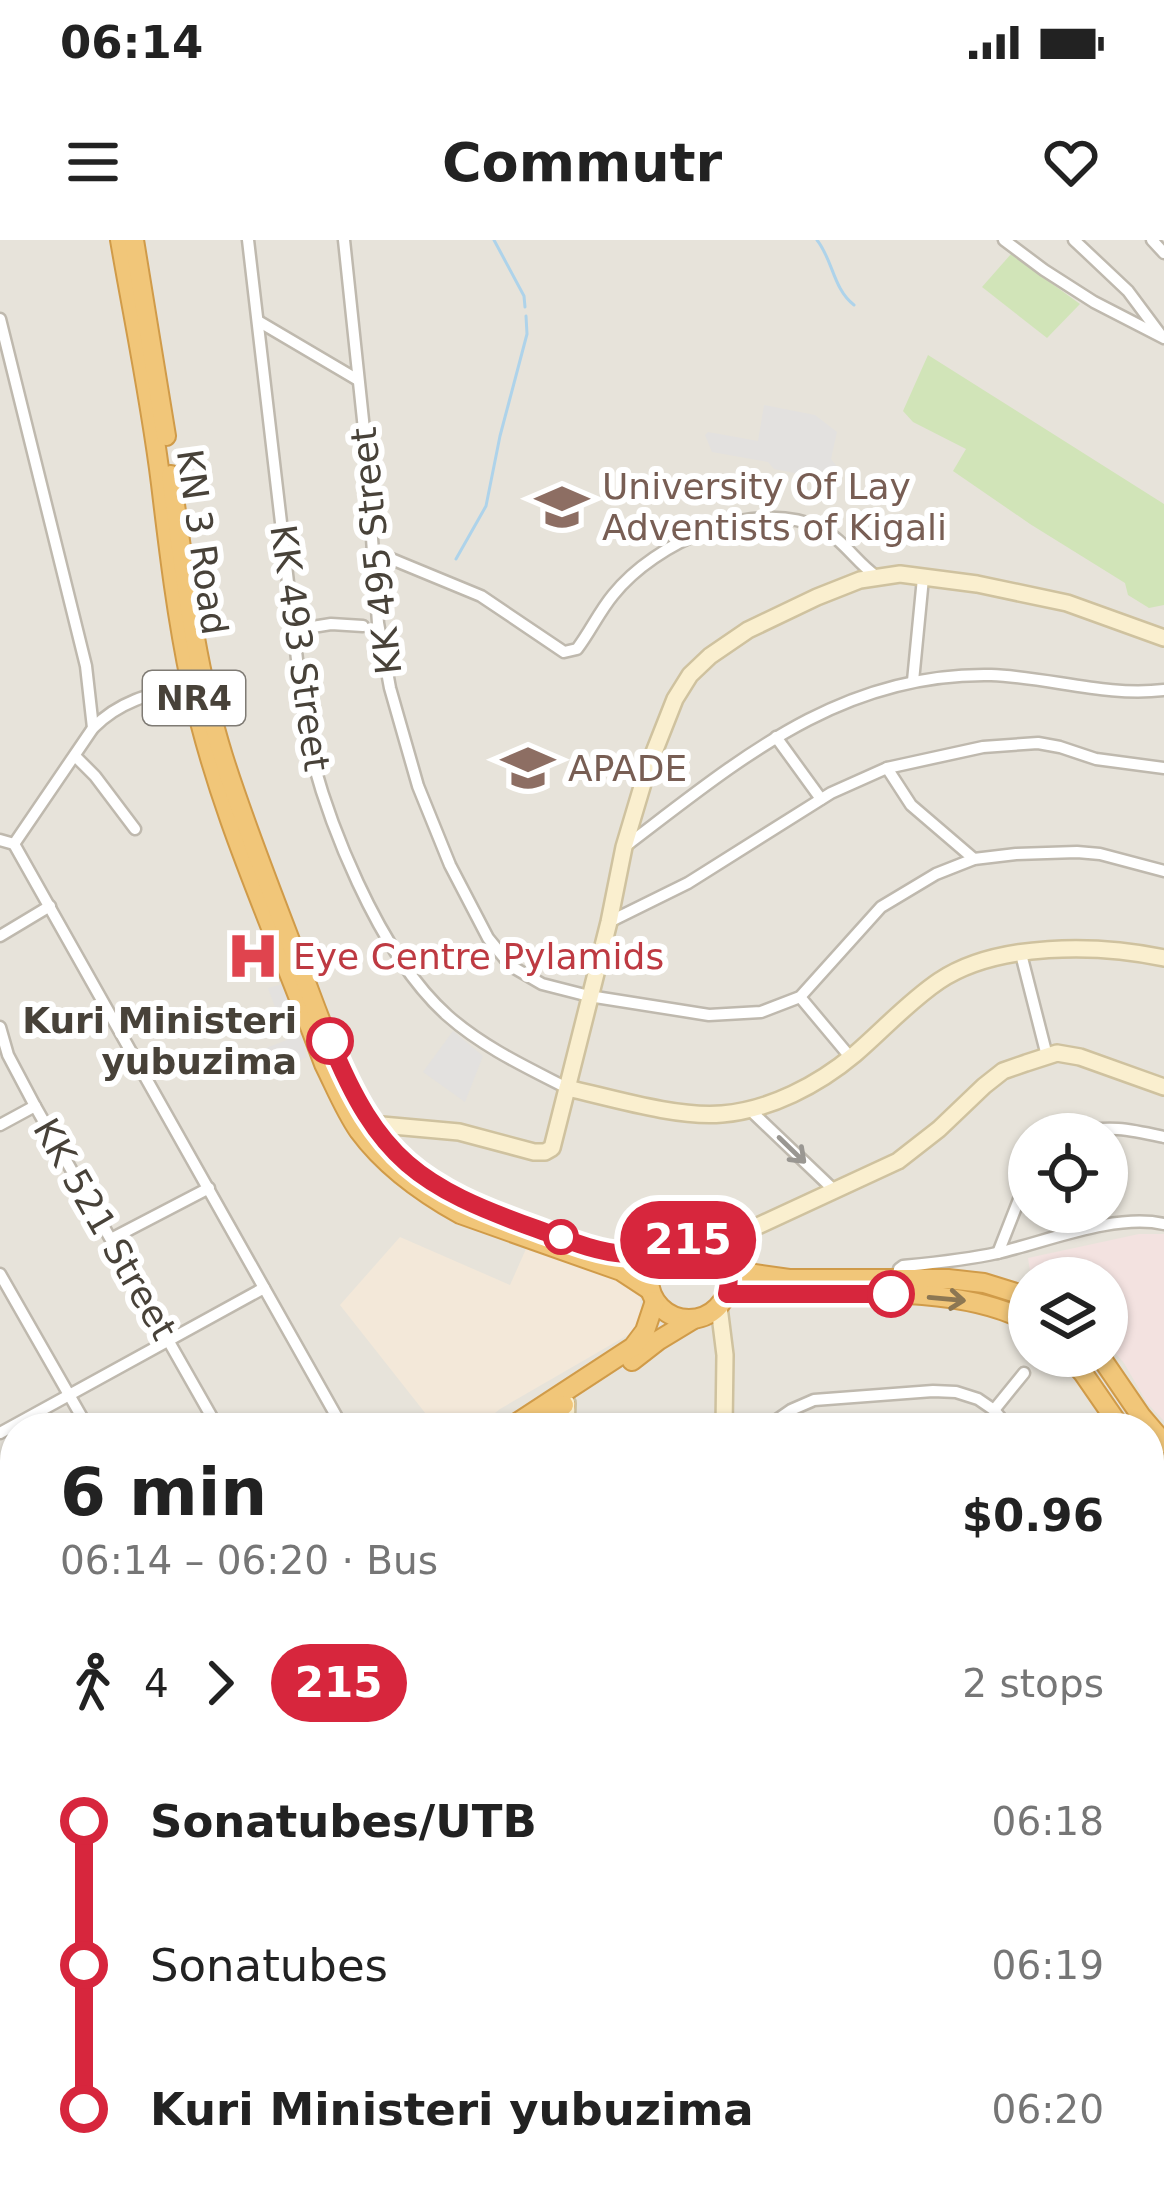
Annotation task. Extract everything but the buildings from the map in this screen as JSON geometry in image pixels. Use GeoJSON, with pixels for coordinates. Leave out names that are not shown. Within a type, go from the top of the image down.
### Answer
{"type":"FeatureCollection","features":[{"type":"Feature","properties":{"kind":"highway","name":"KN 3 Road"},"geometry":{"type":"LineString","coordinates":[[120,240],[161,486],[166,546],[236,837],[324,1064],[389,1163],[441,1204],[460,1214],[592,1251]]}},
{"type":"Feature","properties":{"kind":"highway","name":"KN 3 Road"},"geometry":{"type":"LineString","coordinates":[[134,240],[198,683]]}},
{"type":"Feature","properties":{"kind":"highway","name":"KN 3 Road"},"geometry":{"type":"LineString","coordinates":[[365,1127],[429,1182],[465,1202],[592,1251]]}},
{"type":"Feature","properties":{"kind":"highway"},"geometry":{"type":"LineString","coordinates":[[592,1251],[644,1244],[680,1226],[695,1225],[734,1237]]}},
{"type":"Feature","properties":{"kind":"highway"},"geometry":{"type":"LineString","coordinates":[[532,1413],[633,1347],[645,1331],[653,1295],[652,1264],[659,1253],[681,1240],[696,1239],[723,1260],[789,1287]]}},
{"type":"Feature","properties":{"kind":"highway"},"geometry":{"type":"LineString","coordinates":[[592,1251],[659,1253]]}},
{"type":"Feature","properties":{"kind":"highway"},"geometry":{"type":"LineString","coordinates":[[592,1251],[653,1295],[665,1312],[692,1320]]}},
{"type":"Feature","properties":{"kind":"highway"},"geometry":{"type":"LineString","coordinates":[[723,1260],[723,1301]]}},
{"type":"Feature","properties":{"kind":"highway"},"geometry":{"type":"LineString","coordinates":[[552,1413],[692,1320],[707,1316],[723,1301],[789,1287],[984,1283],[1008,1291]]}},
{"type":"Feature","properties":{"kind":"highway"},"geometry":{"type":"LineString","coordinates":[[897,1286],[1008,1311]]}},
{"type":"Feature","properties":{"kind":"highway"},"geometry":{"type":"LineString","coordinates":[[1086,1377],[1111,1413]]}},
{"type":"Feature","properties":{"kind":"highway"},"geometry":{"type":"LineString","coordinates":[[1114,1377],[1139,1413]]}},
{"type":"Feature","properties":{"kind":"street","name":"KK 493 Street"},"geometry":{"type":"LineString","coordinates":[[248,240],[305,728],[322,796],[365,894],[402,964],[424,993],[488,1045],[567,1088]]}},
{"type":"Feature","properties":{"kind":"street","name":"KK 495 Street"},"geometry":{"type":"LineString","coordinates":[[344,240],[378,623],[390,688],[418,786],[450,865],[488,938],[511,966],[542,984],[589,996],[709,1016],[761,1012],[800,997]]}},
{"type":"Feature","properties":{"kind":"street"},"geometry":{"type":"LineString","coordinates":[[1004,240],[1094,302],[1162,336]]}},
{"type":"Feature","properties":{"kind":"street"},"geometry":{"type":"LineString","coordinates":[[1074,240],[1129,291],[1162,336]]}},
{"type":"Feature","properties":{"kind":"street"},"geometry":{"type":"LineString","coordinates":[[1152,240],[1164,253]]}},
{"type":"Feature","properties":{"kind":"street"},"geometry":{"type":"LineString","coordinates":[[0,319],[86,666],[93,728]]}},
{"type":"Feature","properties":{"kind":"street"},"geometry":{"type":"LineString","coordinates":[[258,321],[358,380]]}},
{"type":"Feature","properties":{"kind":"street"},"geometry":{"type":"LineString","coordinates":[[372,551],[481,596],[556,649],[571,652],[613,595],[639,570],[718,526],[767,518],[798,521],[828,532],[868,578]]}},
{"type":"Feature","properties":{"kind":"street"},"geometry":{"type":"LineString","coordinates":[[365,1127],[459,1132],[534,1152],[552,1148],[624,847],[660,734],[690,675],[748,630],[868,578],[900,574],[1067,603],[1164,638]]}},
{"type":"Feature","properties":{"kind":"street"},"geometry":{"type":"LineString","coordinates":[[913,681],[923,578]]}},
{"type":"Feature","properties":{"kind":"street"},"geometry":{"type":"LineString","coordinates":[[294,631],[331,624],[363,626]]}},
{"type":"Feature","properties":{"kind":"street"},"geometry":{"type":"LineString","coordinates":[[624,847],[776,736],[836,704],[913,681],[992,675],[1109,691],[1164,690]]}},
{"type":"Feature","properties":{"kind":"street"},"geometry":{"type":"LineString","coordinates":[[14,844],[106,714],[130,700],[198,683]]}},
{"type":"Feature","properties":{"kind":"street"},"geometry":{"type":"LineString","coordinates":[[776,736],[821,800]]}},
{"type":"Feature","properties":{"kind":"street"},"geometry":{"type":"LineString","coordinates":[[609,922],[688,883],[858,779],[887,768],[967,750],[1038,743],[1096,759],[1164,769]]}},
{"type":"Feature","properties":{"kind":"street"},"geometry":{"type":"LineString","coordinates":[[75,756],[135,829]]}},
{"type":"Feature","properties":{"kind":"street"},"geometry":{"type":"LineString","coordinates":[[887,768],[911,805],[974,860]]}},
{"type":"Feature","properties":{"kind":"street"},"geometry":{"type":"LineString","coordinates":[[0,840],[14,844],[335,1413]]}},
{"type":"Feature","properties":{"kind":"street"},"geometry":{"type":"LineString","coordinates":[[851,1058],[800,997],[881,907],[936,874],[974,860],[1077,852],[1164,871]]}},
{"type":"Feature","properties":{"kind":"street"},"geometry":{"type":"LineString","coordinates":[[0,937],[50,906]]}},
{"type":"Feature","properties":{"kind":"street"},"geometry":{"type":"LineString","coordinates":[[567,1088],[700,1114],[749,1109],[807,1087],[851,1058],[940,980],[986,961],[1095,949],[1164,958]]}},
{"type":"Feature","properties":{"kind":"street"},"geometry":{"type":"LineString","coordinates":[[1021,954],[1047,1056]]}},
{"type":"Feature","properties":{"kind":"street","name":"KK 521 Street"},"geometry":{"type":"LineString","coordinates":[[0,1027],[8,1055],[35,1106],[209,1413]]}},
{"type":"Feature","properties":{"kind":"street"},"geometry":{"type":"LineString","coordinates":[[723,1260],[734,1237],[898,1161],[1003,1072],[1057,1053],[1164,1087]]}},
{"type":"Feature","properties":{"kind":"street"},"geometry":{"type":"LineString","coordinates":[[0,1125],[35,1106]]}},
{"type":"Feature","properties":{"kind":"street"},"geometry":{"type":"LineString","coordinates":[[749,1109],[835,1191]]}},
{"type":"Feature","properties":{"kind":"street"},"geometry":{"type":"LineString","coordinates":[[385,1143],[408,1126]]}},
{"type":"Feature","properties":{"kind":"street"},"geometry":{"type":"LineString","coordinates":[[1128,1130],[1164,1137]]}},
{"type":"Feature","properties":{"kind":"street"},"geometry":{"type":"LineString","coordinates":[[112,1238],[209,1188]]}},
{"type":"Feature","properties":{"kind":"street"},"geometry":{"type":"LineString","coordinates":[[897,1286],[902,1266],[998,1253],[1113,1224],[1164,1224]]}},
{"type":"Feature","properties":{"kind":"street"},"geometry":{"type":"LineString","coordinates":[[723,1260],[759,1227]]}},
{"type":"Feature","properties":{"kind":"street"},"geometry":{"type":"LineString","coordinates":[[998,1253],[1008,1228]]}},
{"type":"Feature","properties":{"kind":"street"},"geometry":{"type":"LineString","coordinates":[[0,1274],[78,1413]]}},
{"type":"Feature","properties":{"kind":"street"},"geometry":{"type":"LineString","coordinates":[[35,1413],[265,1288]]}},
{"type":"Feature","properties":{"kind":"street"},"geometry":{"type":"LineString","coordinates":[[723,1301],[724,1413]]}},
{"type":"Feature","properties":{"kind":"street"},"geometry":{"type":"LineString","coordinates":[[994,1410],[1021,1377]]}},
{"type":"Feature","properties":{"kind":"street"},"geometry":{"type":"LineString","coordinates":[[787,1413],[827,1398],[934,1391],[956,1392],[996,1413]]}},
{"type":"Feature","properties":{"kind":"street"},"geometry":{"type":"LineString","coordinates":[[567,1402],[567,1413]]}},
{"type":"Feature","properties":{"kind":"shaded area"},"geometry":{"type":"Polygon","coordinates":[[[0,240],[1164,240],[1164,1413],[0,1413],[0,240]]]}},
{"type":"Feature","properties":{"kind":"shaded area"},"geometry":{"type":"Polygon","coordinates":[[[764,405],[815,415],[837,432],[831,459],[839,469],[836,481],[712,452],[708,432],[758,441],[764,405]]]}},
{"type":"Feature","properties":{"kind":"shaded area"},"geometry":{"type":"Polygon","coordinates":[[[287,983],[305,1028],[300,1031],[307,1057],[268,1074],[261,1050],[287,1040],[268,988],[287,983]]]}},
{"type":"Feature","properties":{"kind":"shaded area"},"geometry":{"type":"Polygon","coordinates":[[[453,1031],[483,1056],[465,1102],[423,1072],[453,1031]]]}},
{"type":"Feature","properties":{"kind":"shaded area"},"geometry":{"type":"Polygon","coordinates":[[[1139,1234],[1164,1234],[1164,1413],[1156,1413],[1128,1370],[1128,1257],[1033,1257],[1139,1234]]]}},
{"type":"Feature","properties":{"kind":"shaded area"},"geometry":{"type":"Polygon","coordinates":[[[400,1237],[510,1285],[530,1240],[640,1288],[641,1322],[633,1332],[495,1413],[425,1413],[340,1305],[400,1237]]]}},
{"type":"Feature","properties":{"kind":"green space"},"geometry":{"type":"Polygon","coordinates":[[[1011,254],[1080,304],[1047,338],[982,287],[1011,254]]]}},
{"type":"Feature","properties":{"kind":"green space"},"geometry":{"type":"Polygon","coordinates":[[[928,355],[1164,504],[1164,605],[1149,608],[1128,595],[1125,583],[953,471],[966,449],[913,422],[903,411],[928,355]]]}},
{"type":"Feature","properties":{"kind":"waterway"},"geometry":{"type":"LineString","coordinates":[[494,240],[524,296],[525,307]]}},
{"type":"Feature","properties":{"kind":"waterway"},"geometry":{"type":"LineString","coordinates":[[817,240],[854,305]]}},
{"type":"Feature","properties":{"kind":"waterway"},"geometry":{"type":"LineString","coordinates":[[456,559],[486,506],[527,334],[526,316]]}},
{"type":"Feature","properties":{"kind":"bus line","name":"215"},"geometry":{"type":"LineString","coordinates":[[330,1041],[355,1098],[385,1143],[429,1182],[465,1202],[588,1247],[624,1254],[659,1253],[681,1240],[696,1239],[716,1249],[725,1261],[730,1282],[727,1294],[891,1294]]}},
{"type":"Feature","properties":{"kind":"place","name":"University Of Lay Adventists of Kigali"},"geometry":{"type":"Point","coordinates":[562,507]}},
{"type":"Feature","properties":{"kind":"place","name":"APADE"},"geometry":{"type":"Point","coordinates":[528,768]}},
{"type":"Feature","properties":{"kind":"place","name":"Eye Centre Pylamids"},"geometry":{"type":"Point","coordinates":[253,956]}},
{"type":"Feature","properties":{"kind":"place","name":"Kuri Ministeri yubuzima"},"geometry":{"type":"Point","coordinates":[330,1041]}}]}
